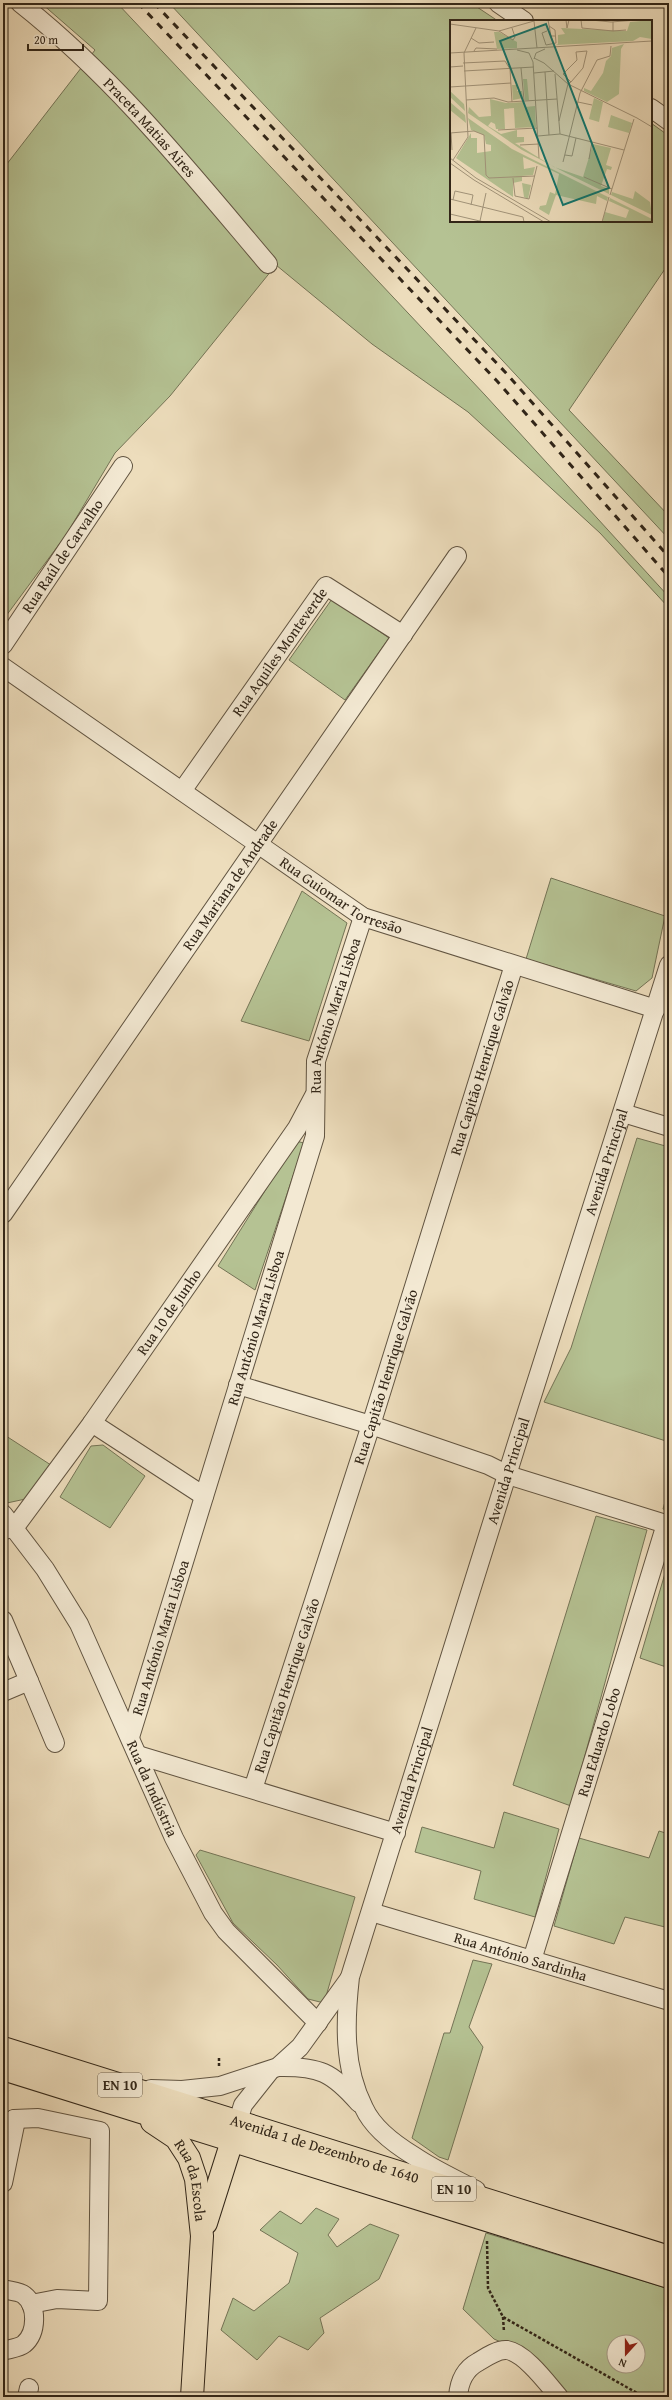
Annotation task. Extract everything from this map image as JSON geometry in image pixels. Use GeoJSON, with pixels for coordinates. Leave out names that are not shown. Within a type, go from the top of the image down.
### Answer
{"type":"FeatureCollection","features":[{"type":"Feature","properties":{"kind":"main road","name":"Avenida 1 de Dezembro de 1640"},"geometry":{"type":"LineString","coordinates":[[3,2048],[129,2098]]}},
{"type":"Feature","properties":{"kind":"main road","name":"Avenida 1 de Dezembro de 1640"},"geometry":{"type":"LineString","coordinates":[[3,2069],[129,2098],[235,2131],[505,2205],[669,2257]]}},
{"type":"Feature","properties":{"kind":"main road","name":"Rua da Escola"},"geometry":{"type":"LineString","coordinates":[[129,2098],[176,2138],[189,2158],[196,2179],[202,2236],[192,2397]]}},
{"type":"Feature","properties":{"kind":"main road","name":"Avenida 1 de Dezembro de 1640"},"geometry":{"type":"LineString","coordinates":[[235,2131],[487,2220],[669,2277]]}},
{"type":"Feature","properties":{"kind":"main road","name":"Rua da Escola"},"geometry":{"type":"LineString","coordinates":[[202,2236],[235,2131]]}},
{"type":"Feature","properties":{"kind":"street","name":"Praceta Matias Aires"},"geometry":{"type":"LineString","coordinates":[[20,3],[55,30],[142,115],[268,264]]}},
{"type":"Feature","properties":{"kind":"street"},"geometry":{"type":"LineString","coordinates":[[498,3],[523,20]]}},
{"type":"Feature","properties":{"kind":"street"},"geometry":{"type":"LineString","coordinates":[[652,109],[669,121]]}},
{"type":"Feature","properties":{"kind":"street","name":"Rua Raúl de Carvalho"},"geometry":{"type":"LineString","coordinates":[[3,645],[123,466]]}},
{"type":"Feature","properties":{"kind":"street","name":"Rua Mariana de Andrade"},"geometry":{"type":"LineString","coordinates":[[3,1214],[457,556]]}},
{"type":"Feature","properties":{"kind":"street","name":"Rua Aquiles Monteverde"},"geometry":{"type":"LineString","coordinates":[[182,791],[326,586],[403,635]]}},
{"type":"Feature","properties":{"kind":"street","name":"Rua Guiomar Torresão"},"geometry":{"type":"LineString","coordinates":[[3,667],[363,917],[656,1009]]}},
{"type":"Feature","properties":{"kind":"street","name":"Rua António Maria Lisboa"},"geometry":{"type":"LineString","coordinates":[[130,1736],[315,1136],[316,1061],[363,917]]}},
{"type":"Feature","properties":{"kind":"street","name":"Rua Capitão Henrique Galvão"},"geometry":{"type":"LineString","coordinates":[[253,1789],[371,1425],[514,965]]}},
{"type":"Feature","properties":{"kind":"street","name":"Avenida Principal"},"geometry":{"type":"LineString","coordinates":[[364,2109],[346,2050],[345,2016],[350,1977],[669,965]]}},
{"type":"Feature","properties":{"kind":"street","name":"Rua 10 de Junho"},"geometry":{"type":"LineString","coordinates":[[9,1529],[92,1423],[297,1128],[316,1092]]}},
{"type":"Feature","properties":{"kind":"street"},"geometry":{"type":"LineString","coordinates":[[623,1113],[669,1127]]}},
{"type":"Feature","properties":{"kind":"street"},"geometry":{"type":"LineString","coordinates":[[238,1385],[371,1425],[488,1465],[508,1475],[668,1525]]}},
{"type":"Feature","properties":{"kind":"street"},"geometry":{"type":"LineString","coordinates":[[92,1423],[204,1496]]}},
{"type":"Feature","properties":{"kind":"street","name":"Rua da Indústria"},"geometry":{"type":"LineString","coordinates":[[3,1514],[9,1529],[46,1569],[79,1624],[174,1838],[213,1913],[226,1931],[318,2023]]}},
{"type":"Feature","properties":{"kind":"street","name":"Rua Eduardo Lobo"},"geometry":{"type":"LineString","coordinates":[[532,1960],[668,1525]]}},
{"type":"Feature","properties":{"kind":"street"},"geometry":{"type":"LineString","coordinates":[[3,1620],[55,1743]]}},
{"type":"Feature","properties":{"kind":"street"},"geometry":{"type":"LineString","coordinates":[[3,1692],[29,1681]]}},
{"type":"Feature","properties":{"kind":"street"},"geometry":{"type":"LineString","coordinates":[[138,1755],[396,1833]]}},
{"type":"Feature","properties":{"kind":"street","name":"Rua António Sardinha"},"geometry":{"type":"LineString","coordinates":[[371,1912],[669,2001]]}},
{"type":"Feature","properties":{"kind":"street","name":"Avenida Principal"},"geometry":{"type":"LineString","coordinates":[[235,2131],[249,2096],[274,2069],[300,2047],[350,1977]]}},
{"type":"Feature","properties":{"kind":"street","name":"Avenida Principal"},"geometry":{"type":"LineString","coordinates":[[129,2098],[182,2090],[210,2088],[274,2069],[303,2067],[332,2076],[364,2109],[389,2138],[414,2157],[505,2205]]}},
{"type":"Feature","properties":{"kind":"street"},"geometry":{"type":"LineString","coordinates":[[3,2183],[15,2124],[8,2116]]}},
{"type":"Feature","properties":{"kind":"street"},"geometry":{"type":"LineString","coordinates":[[8,2116],[38,2118],[100,2131],[98,2301],[56,2299],[31,2304]]}},
{"type":"Feature","properties":{"kind":"street"},"geometry":{"type":"LineString","coordinates":[[3,2289],[21,2293],[31,2304],[34,2320],[31,2334],[23,2345],[3,2351]]}},
{"type":"Feature","properties":{"kind":"street"},"geometry":{"type":"LineString","coordinates":[[458,2397],[458,2385],[470,2366],[491,2354],[506,2350],[522,2358],[559,2397]]}},
{"type":"Feature","properties":{"kind":"path"},"geometry":{"type":"LineString","coordinates":[[487,2220],[488,2288],[503,2317],[644,2397]]}},
{"type":"Feature","properties":{"kind":"green space"},"geometry":{"type":"Polygon","coordinates":[[[41,3],[117,3],[485,395],[669,597],[669,608],[600,533],[468,412],[372,344],[276,265],[170,396],[115,453],[66,535],[3,620],[3,169],[95,50],[41,3]]]}},
{"type":"Feature","properties":{"kind":"green space"},"geometry":{"type":"Polygon","coordinates":[[[169,3],[471,3],[496,20],[450,20],[450,222],[652,222],[652,124],[669,136],[669,263],[569,410],[669,516],[669,539],[169,3]]]}},
{"type":"Feature","properties":{"kind":"green space"},"geometry":{"type":"Polygon","coordinates":[[[332,599],[389,638],[345,700],[289,660],[332,599]]]}},
{"type":"Feature","properties":{"kind":"green space"},"geometry":{"type":"Polygon","coordinates":[[[551,878],[665,916],[652,978],[636,991],[526,959],[551,878]]]}},
{"type":"Feature","properties":{"kind":"green space"},"geometry":{"type":"Polygon","coordinates":[[[302,891],[347,923],[309,1041],[241,1021],[302,891]]]}},
{"type":"Feature","properties":{"kind":"green space"},"geometry":{"type":"Polygon","coordinates":[[[637,1138],[669,1147],[669,1442],[544,1402],[571,1348],[637,1138]]]}},
{"type":"Feature","properties":{"kind":"green space"},"geometry":{"type":"Polygon","coordinates":[[[296,1141],[304,1143],[255,1290],[218,1266],[296,1141]]]}},
{"type":"Feature","properties":{"kind":"green space"},"geometry":{"type":"Polygon","coordinates":[[[3,1434],[54,1467],[30,1498],[7,1503],[3,1499],[3,1434]]]}},
{"type":"Feature","properties":{"kind":"green space"},"geometry":{"type":"Polygon","coordinates":[[[103,1445],[145,1476],[110,1528],[60,1497],[91,1446],[103,1445]]]}},
{"type":"Feature","properties":{"kind":"green space"},"geometry":{"type":"Polygon","coordinates":[[[669,1487],[669,1511],[663,1509],[669,1487]]]}},
{"type":"Feature","properties":{"kind":"green space"},"geometry":{"type":"Polygon","coordinates":[[[596,1516],[647,1530],[571,1806],[513,1785],[596,1516]]]}},
{"type":"Feature","properties":{"kind":"green space"},"geometry":{"type":"Polygon","coordinates":[[[666,1570],[669,1571],[669,1668],[640,1658],[666,1570]]]}},
{"type":"Feature","properties":{"kind":"green space"},"geometry":{"type":"Polygon","coordinates":[[[504,1812],[559,1829],[535,1917],[474,1899],[481,1871],[415,1852],[422,1827],[494,1848],[504,1812]]]}},
{"type":"Feature","properties":{"kind":"green space"},"geometry":{"type":"Polygon","coordinates":[[[659,1831],[669,1834],[669,1928],[625,1917],[614,1944],[554,1926],[579,1838],[649,1858],[659,1831]]]}},
{"type":"Feature","properties":{"kind":"green space"},"geometry":{"type":"Polygon","coordinates":[[[200,1850],[355,1897],[324,2003],[308,1999],[277,1965],[233,1923],[196,1855],[200,1850]]]}},
{"type":"Feature","properties":{"kind":"green space"},"geometry":{"type":"Polygon","coordinates":[[[473,1960],[492,1964],[469,2027],[483,2047],[448,2160],[439,2157],[412,2138],[444,2033],[450,2033],[473,1960]]]}},
{"type":"Feature","properties":{"kind":"green space"},"geometry":{"type":"Polygon","coordinates":[[[316,2208],[339,2219],[328,2235],[337,2247],[370,2224],[399,2235],[379,2279],[320,2318],[324,2333],[308,2350],[279,2336],[257,2360],[221,2330],[233,2298],[254,2311],[289,2283],[298,2253],[260,2230],[280,2211],[301,2224],[316,2208]]]}},
{"type":"Feature","properties":{"kind":"green space"},"geometry":{"type":"Polygon","coordinates":[[[486,2233],[669,2289],[669,2397],[563,2397],[521,2351],[494,2339],[463,2309],[486,2233]]]}},
{"type":"Feature","properties":{"kind":"railway"},"geometry":{"type":"LineString","coordinates":[[138,3],[497,381],[669,577]]}},
{"type":"Feature","properties":{"kind":"railway"},"geometry":{"type":"LineString","coordinates":[[154,3],[506,373],[669,557]]}}]}
